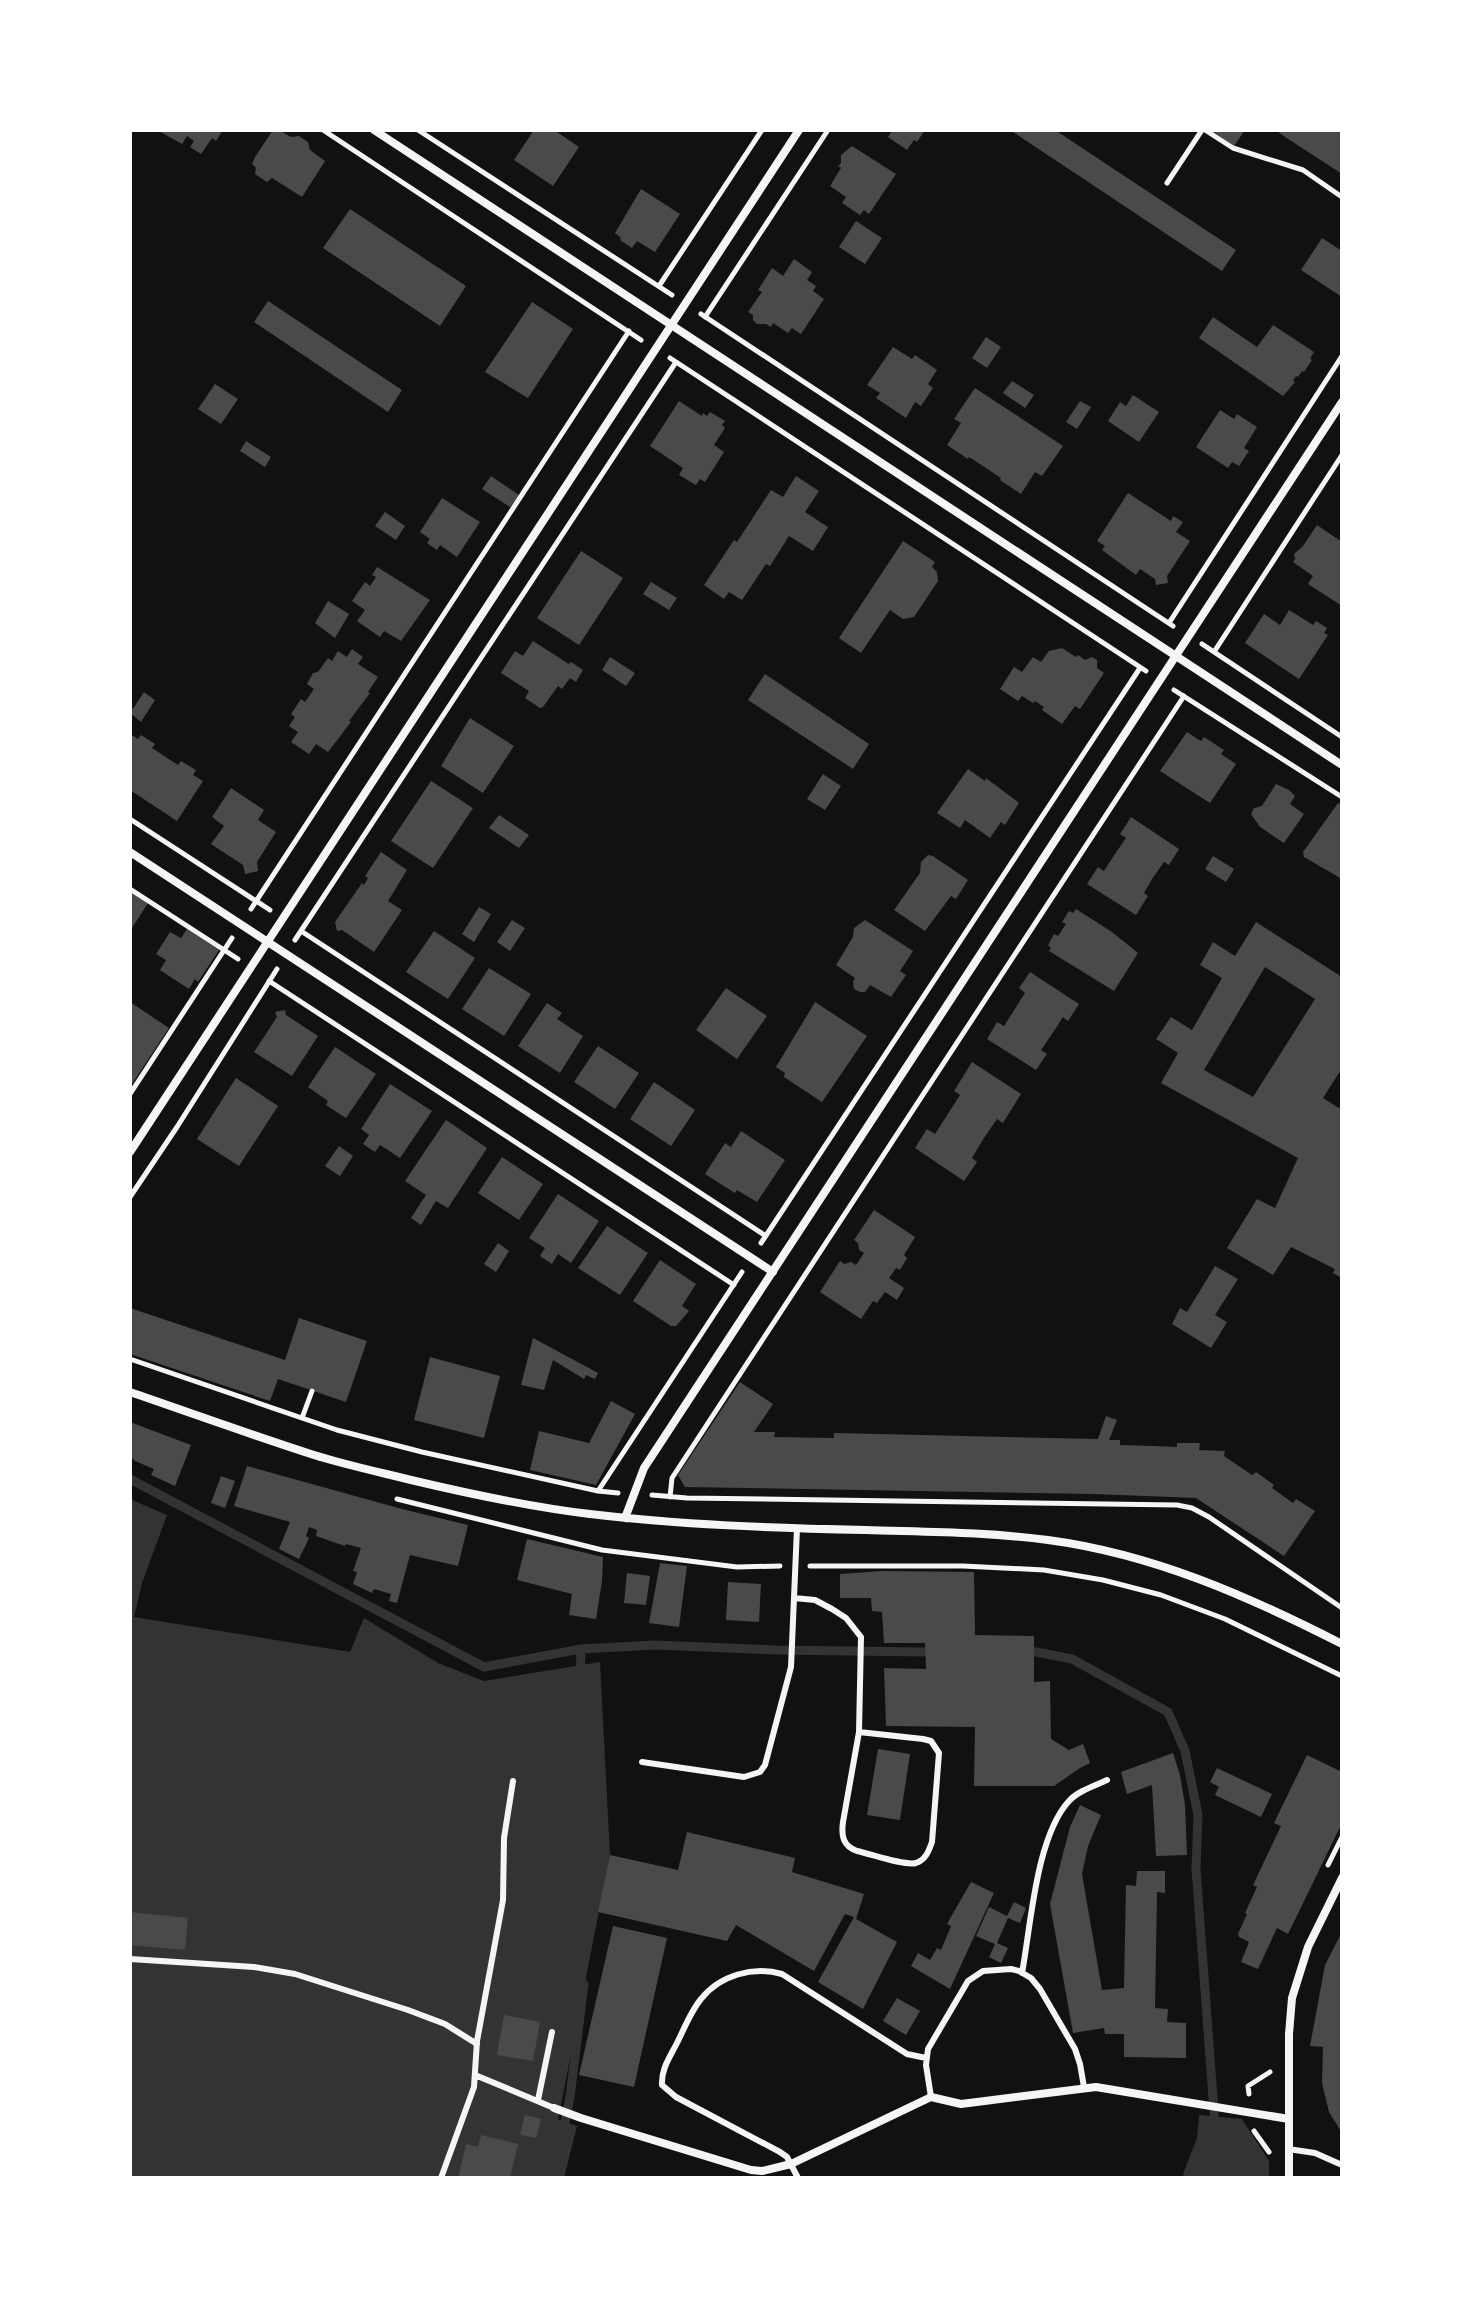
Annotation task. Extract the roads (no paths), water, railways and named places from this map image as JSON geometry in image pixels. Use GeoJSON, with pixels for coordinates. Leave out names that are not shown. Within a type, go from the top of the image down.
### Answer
{"type":"FeatureCollection","features":[{"type":"Feature","properties":{"kind":"street"},"geometry":{"type":"LineString","coordinates":[[374,130],[1342,765]]}},
{"type":"Feature","properties":{"kind":"street"},"geometry":{"type":"LineString","coordinates":[[130,1152],[799,130]]}},
{"type":"Feature","properties":{"kind":"street"},"geometry":{"type":"LineString","coordinates":[[625,1518],[644,1468],[1342,402]]}},
{"type":"Feature","properties":{"kind":"street"},"geometry":{"type":"LineString","coordinates":[[130,852],[773,1272]]}},
{"type":"Feature","properties":{"kind":"street"},"geometry":{"type":"LineString","coordinates":[[130,1392],[344,1464],[481,1496],[625,1518],[797,1528],[979,1533],[1049,1540],[1105,1550],[1225,1587],[1342,1644]]}},
{"type":"Feature","properties":{"kind":"street"},"geometry":{"type":"LineString","coordinates":[[1289,2178],[1292,1998],[1308,1947],[1342,1878]]}},
{"type":"Feature","properties":{"kind":"street"},"geometry":{"type":"LineString","coordinates":[[554,2108],[762,2171],[791,2164],[931,2097],[961,2104],[1084,2087],[1289,2119]]}},
{"type":"Feature","properties":{"kind":"lane"},"geometry":{"type":"LineString","coordinates":[[642,1762],[744,1777],[760,1772],[770,1754],[791,1667],[797,1528]]}},
{"type":"Feature","properties":{"kind":"lane"},"geometry":{"type":"LineString","coordinates":[[794,1598],[815,1600],[832,1609],[846,1618],[861,1637],[859,1732],[843,1822],[845,1842],[857,1851],[917,1863],[928,1852],[932,1842],[939,1753],[931,1741],[859,1732]]}},
{"type":"Feature","properties":{"kind":"lane"},"geometry":{"type":"LineString","coordinates":[[1022,1973],[1040,1870],[1057,1819],[1076,1795],[1107,1780]]}},
{"type":"Feature","properties":{"kind":"lane"},"geometry":{"type":"LineString","coordinates":[[441,2178],[474,2087],[477,2044],[502,1912],[504,1838],[513,1781]]}},
{"type":"Feature","properties":{"kind":"lane"},"geometry":{"type":"LineString","coordinates":[[130,1959],[254,1967],[295,1974],[445,2024],[477,2044]]}},
{"type":"Feature","properties":{"kind":"lane"},"geometry":{"type":"LineString","coordinates":[[931,2097],[926,2058],[928,2049],[972,1977],[989,1971],[1011,1969],[1031,1978],[1040,1989],[1075,2049],[1084,2087]]}},
{"type":"Feature","properties":{"kind":"lane"},"geometry":{"type":"LineString","coordinates":[[798,2178],[787,2157],[676,2097],[662,2085],[662,2073],[696,2006],[716,1985],[741,1974],[762,1971],[782,1974],[907,2054],[926,2058]]}},
{"type":"Feature","properties":{"kind":"lane"},"geometry":{"type":"LineString","coordinates":[[538,2100],[552,2032]]}},
{"type":"Feature","properties":{"kind":"lane"},"geometry":{"type":"LineString","coordinates":[[475,2075],[554,2108]]}},
{"type":"Feature","properties":{"kind":"lane"},"geometry":{"type":"LineString","coordinates":[[1288,2149],[1315,2153],[1342,2165]]}},
{"type":"Feature","properties":{"kind":"waterway"},"geometry":{"type":"LineString","coordinates":[[130,1479],[484,1667],[581,1649],[655,1645],[923,1652]]}},
{"type":"Feature","properties":{"kind":"waterway"},"geometry":{"type":"LineString","coordinates":[[580,1678],[581,1649]]}},
{"type":"Feature","properties":{"kind":"waterway"},"geometry":{"type":"LineString","coordinates":[[1036,1652],[1072,1659],[1168,1712],[1185,1751],[1198,1815],[1196,1869],[1215,2125]]}},
{"type":"Feature","properties":{"kind":"waterway"},"geometry":{"type":"LineString","coordinates":[[563,2132],[584,1984]]}}]}
